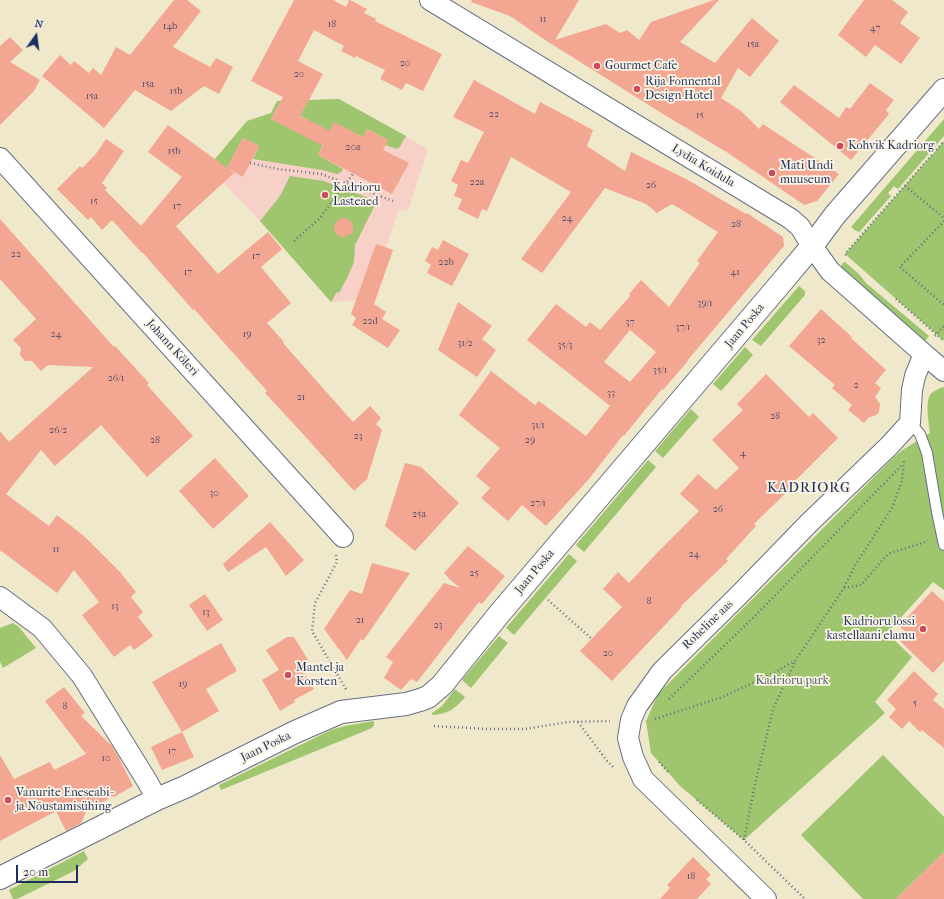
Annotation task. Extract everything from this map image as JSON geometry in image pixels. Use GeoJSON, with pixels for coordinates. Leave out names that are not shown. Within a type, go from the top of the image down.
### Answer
{"type":"FeatureCollection","features":[{"type":"Feature","properties":{"kind":"street","name":"Lydia Koidula"},"geometry":{"type":"LineString","coordinates":[[430,0],[791,220],[800,227],[830,271],[944,371]]}},
{"type":"Feature","properties":{"kind":"street","name":"Jaan Poska"},"geometry":{"type":"LineString","coordinates":[[0,878],[294,732],[341,712],[399,706],[428,697],[442,685],[500,613],[781,283],[835,216],[944,90]]}},
{"type":"Feature","properties":{"kind":"street","name":"Johann Köleri"},"geometry":{"type":"LineString","coordinates":[[0,158],[343,537]]}},
{"type":"Feature","properties":{"kind":"street"},"geometry":{"type":"LineString","coordinates":[[910,423],[912,390],[915,376],[924,354]]}},
{"type":"Feature","properties":{"kind":"street","name":"Roheline aas"},"geometry":{"type":"LineString","coordinates":[[766,899],[643,779],[633,757],[628,738],[632,720],[637,706],[662,670],[738,596],[809,523],[889,446],[910,423]]}},
{"type":"Feature","properties":{"kind":"street"},"geometry":{"type":"LineString","coordinates":[[0,597],[42,628],[82,676],[157,799]]}},
{"type":"Feature","properties":{"kind":"lane"},"geometry":{"type":"LineString","coordinates":[[910,423],[920,434],[927,453],[943,541]]}},
{"type":"Feature","properties":{"kind":"path"},"geometry":{"type":"LineString","coordinates":[[851,259],[845,254],[944,141]]}},
{"type":"Feature","properties":{"kind":"path"},"geometry":{"type":"LineString","coordinates":[[250,163],[278,169],[321,174],[393,201]]}},
{"type":"Feature","properties":{"kind":"path"},"geometry":{"type":"LineString","coordinates":[[294,241],[320,218],[353,174]]}},
{"type":"Feature","properties":{"kind":"path"},"geometry":{"type":"LineString","coordinates":[[905,186],[944,219],[900,267],[944,305]]}},
{"type":"Feature","properties":{"kind":"path"},"geometry":{"type":"LineString","coordinates":[[891,295],[944,341]]}},
{"type":"Feature","properties":{"kind":"path"},"geometry":{"type":"LineString","coordinates":[[744,840],[773,709],[795,661],[844,588],[856,564],[892,508],[902,481],[905,456]]}},
{"type":"Feature","properties":{"kind":"path"},"geometry":{"type":"LineString","coordinates":[[668,700],[756,615],[904,463]]}},
{"type":"Feature","properties":{"kind":"path"},"geometry":{"type":"LineString","coordinates":[[343,537],[336,552],[336,562],[315,603],[312,631],[349,693]]}},
{"type":"Feature","properties":{"kind":"path"},"geometry":{"type":"LineString","coordinates":[[844,588],[861,585],[888,554],[914,546],[943,541]]}},
{"type":"Feature","properties":{"kind":"path"},"geometry":{"type":"LineString","coordinates":[[548,600],[592,639]]}},
{"type":"Feature","properties":{"kind":"path"},"geometry":{"type":"LineString","coordinates":[[434,726],[488,729],[525,729],[568,722],[646,721],[720,698],[770,675],[795,661]]}},
{"type":"Feature","properties":{"kind":"path"},"geometry":{"type":"LineString","coordinates":[[656,758],[670,775]]}},
{"type":"Feature","properties":{"kind":"path"},"geometry":{"type":"LineString","coordinates":[[691,796],[744,840],[805,899]]}},
{"type":"Feature","properties":{"kind":"shaded area","name":"Kadrioru Lasteaed"},"geometry":{"type":"Polygon","coordinates":[[[339,99],[428,149],[408,211],[399,209],[386,247],[393,250],[374,299],[331,302],[260,221],[221,180],[247,121],[271,113],[277,101],[339,99]]]}},
{"type":"Feature","properties":{"kind":"green space"},"geometry":{"type":"Polygon","coordinates":[[[339,99],[406,136],[399,148],[397,149],[385,145],[388,140],[367,129],[363,137],[334,123],[328,134],[307,123],[308,120],[279,104],[271,119],[324,142],[318,155],[343,169],[341,172],[337,174],[322,170],[253,159],[259,146],[243,138],[227,168],[231,170],[221,180],[209,166],[247,121],[271,113],[277,101],[339,99]]]}},
{"type":"Feature","properties":{"kind":"green space"},"geometry":{"type":"Polygon","coordinates":[[[944,119],[944,136],[898,189],[894,186],[888,193],[891,196],[860,232],[851,227],[944,119]]]}},
{"type":"Feature","properties":{"kind":"green space"},"geometry":{"type":"Polygon","coordinates":[[[944,141],[944,341],[845,254],[944,141]]]}},
{"type":"Feature","properties":{"kind":"green space"},"geometry":{"type":"Polygon","coordinates":[[[290,176],[324,181],[377,201],[355,245],[354,262],[348,276],[339,293],[337,292],[331,302],[260,221],[280,196],[290,176]]]}},
{"type":"Feature","properties":{"kind":"green space"},"geometry":{"type":"Polygon","coordinates":[[[845,262],[859,274],[866,283],[929,336],[925,341],[845,272],[841,266],[845,262]]]}},
{"type":"Feature","properties":{"kind":"green space"},"geometry":{"type":"Polygon","coordinates":[[[799,286],[805,291],[805,295],[761,346],[752,340],[799,286]]]}},
{"type":"Feature","properties":{"kind":"green space"},"geometry":{"type":"Polygon","coordinates":[[[745,347],[753,355],[721,391],[713,384],[745,347]]]}},
{"type":"Feature","properties":{"kind":"green space","name":"Kadrioru park"},"geometry":{"type":"Polygon","coordinates":[[[944,387],[944,590],[933,582],[887,633],[912,657],[875,702],[885,713],[744,840],[680,786],[651,753],[646,721],[658,694],[894,457],[930,433],[928,403],[930,395],[938,389],[944,387]]]}},
{"type":"Feature","properties":{"kind":"green space"},"geometry":{"type":"Polygon","coordinates":[[[691,409],[699,417],[663,458],[655,451],[691,409]]]}},
{"type":"Feature","properties":{"kind":"green space"},"geometry":{"type":"Polygon","coordinates":[[[648,460],[656,467],[584,552],[576,545],[648,460]]]}},
{"type":"Feature","properties":{"kind":"green space"},"geometry":{"type":"Polygon","coordinates":[[[569,554],[577,561],[514,635],[506,628],[569,554]]]}},
{"type":"Feature","properties":{"kind":"green space"},"geometry":{"type":"Polygon","coordinates":[[[13,623],[19,627],[36,648],[3,668],[0,662],[0,628],[13,623]]]}},
{"type":"Feature","properties":{"kind":"green space"},"geometry":{"type":"Polygon","coordinates":[[[499,636],[508,643],[471,688],[462,680],[499,636]]]}},
{"type":"Feature","properties":{"kind":"green space"},"geometry":{"type":"Polygon","coordinates":[[[455,689],[465,697],[454,708],[447,712],[432,715],[432,713],[442,706],[455,689]]]}},
{"type":"Feature","properties":{"kind":"green space"},"geometry":{"type":"Polygon","coordinates":[[[374,721],[372,728],[221,790],[219,785],[331,730],[374,721]]]}},
{"type":"Feature","properties":{"kind":"green space"},"geometry":{"type":"Polygon","coordinates":[[[883,755],[944,817],[944,852],[896,899],[863,899],[801,835],[883,755]]]}},
{"type":"Feature","properties":{"kind":"green space"},"geometry":{"type":"Polygon","coordinates":[[[84,851],[88,859],[74,871],[17,899],[13,899],[9,890],[84,851]]]}},
{"type":"Feature","properties":{"kind":"building"},"geometry":{"type":"Polygon","coordinates":[[[174,0],[187,0],[201,11],[173,47],[210,67],[216,58],[233,67],[219,94],[204,86],[171,111],[135,90],[104,128],[42,76],[60,55],[71,65],[74,61],[89,73],[93,68],[101,75],[116,47],[130,55],[174,0]]]}},
{"type":"Feature","properties":{"kind":"building"},"geometry":{"type":"Polygon","coordinates":[[[294,0],[333,0],[346,7],[350,0],[367,9],[364,13],[376,19],[375,21],[442,54],[423,91],[406,83],[402,90],[380,79],[385,70],[356,56],[355,58],[341,51],[344,46],[314,30],[298,61],[323,74],[300,116],[330,131],[334,122],[363,137],[367,129],[388,140],[383,150],[409,163],[392,194],[318,155],[323,146],[271,119],[283,97],[251,81],[294,0]]]}},
{"type":"Feature","properties":{"kind":"building"},"geometry":{"type":"Polygon","coordinates":[[[472,0],[579,0],[555,40],[606,24],[620,33],[627,30],[639,40],[651,22],[714,0],[719,0],[680,42],[715,63],[752,18],[779,41],[750,77],[738,68],[721,98],[741,111],[759,129],[763,124],[839,174],[817,201],[804,205],[728,153],[542,38],[510,16],[471,2],[472,0]]]}},
{"type":"Feature","properties":{"kind":"building"},"geometry":{"type":"Polygon","coordinates":[[[864,0],[892,0],[908,12],[900,23],[920,38],[901,64],[875,45],[866,57],[838,35],[864,0]]]}},
{"type":"Feature","properties":{"kind":"building"},"geometry":{"type":"Polygon","coordinates":[[[10,37],[23,50],[10,62],[40,80],[34,91],[0,125],[0,46],[10,37]]]}},
{"type":"Feature","properties":{"kind":"building"},"geometry":{"type":"Polygon","coordinates":[[[474,80],[535,114],[540,102],[593,130],[587,146],[625,171],[631,152],[686,179],[746,214],[747,213],[783,237],[784,246],[688,361],[663,390],[662,389],[624,436],[623,435],[589,479],[546,526],[522,505],[508,521],[481,498],[490,488],[476,476],[500,448],[459,415],[491,371],[535,405],[539,401],[586,436],[610,406],[527,340],[556,304],[586,327],[590,322],[600,330],[630,296],[629,294],[641,280],[669,307],[700,263],[697,261],[718,232],[672,204],[657,213],[646,204],[605,188],[542,273],[521,259],[571,192],[511,157],[487,211],[482,209],[478,219],[458,209],[462,199],[454,196],[458,185],[451,181],[461,160],[468,163],[484,132],[453,117],[474,80]],[[630,330],[604,362],[630,382],[656,352],[630,330]]]}},
{"type":"Feature","properties":{"kind":"building"},"geometry":{"type":"Polygon","coordinates":[[[870,83],[894,100],[886,110],[889,114],[851,160],[780,102],[794,85],[839,118],[846,107],[850,109],[870,83]]]}},
{"type":"Feature","properties":{"kind":"building"},"geometry":{"type":"Polygon","coordinates":[[[168,125],[234,173],[176,226],[218,274],[268,232],[282,249],[261,267],[291,303],[267,323],[353,422],[370,406],[381,418],[376,424],[382,430],[367,479],[354,491],[265,393],[267,391],[194,309],[193,310],[112,220],[102,230],[91,217],[88,220],[57,189],[80,166],[82,168],[95,155],[106,139],[124,151],[102,183],[107,188],[105,190],[141,226],[182,177],[148,152],[168,125]]]}},
{"type":"Feature","properties":{"kind":"building"},"geometry":{"type":"Polygon","coordinates":[[[243,138],[259,146],[243,177],[227,168],[243,138]]]}},
{"type":"Feature","properties":{"kind":"building"},"geometry":{"type":"Polygon","coordinates":[[[341,218],[350,220],[353,226],[353,233],[344,237],[338,236],[334,231],[336,222],[341,218]]]}},
{"type":"Feature","properties":{"kind":"building"},"geometry":{"type":"Polygon","coordinates":[[[0,219],[114,347],[115,346],[149,383],[147,385],[193,436],[147,477],[101,425],[55,466],[41,450],[6,494],[49,526],[57,515],[84,536],[120,572],[136,592],[131,597],[143,612],[138,617],[153,636],[134,650],[130,645],[114,657],[82,615],[99,602],[74,570],[57,593],[0,550],[0,431],[9,442],[93,367],[48,365],[41,371],[32,361],[25,361],[20,355],[21,348],[13,340],[36,319],[0,279],[0,219]]]}},
{"type":"Feature","properties":{"kind":"building"},"geometry":{"type":"Polygon","coordinates":[[[443,240],[469,254],[452,286],[427,273],[431,265],[425,261],[432,247],[438,250],[443,240]]]}},
{"type":"Feature","properties":{"kind":"building"},"geometry":{"type":"Polygon","coordinates":[[[376,244],[393,250],[374,304],[386,312],[382,319],[400,330],[388,348],[352,325],[356,318],[351,314],[376,244]]]}},
{"type":"Feature","properties":{"kind":"building"},"geometry":{"type":"Polygon","coordinates":[[[458,302],[492,326],[482,339],[496,350],[477,377],[438,350],[458,302]]]}},
{"type":"Feature","properties":{"kind":"building"},"geometry":{"type":"Polygon","coordinates":[[[821,309],[886,370],[875,383],[881,388],[875,397],[880,404],[879,412],[868,418],[864,423],[848,410],[852,405],[832,388],[835,385],[789,346],[821,309]]]}},
{"type":"Feature","properties":{"kind":"building"},"geometry":{"type":"Polygon","coordinates":[[[766,374],[809,417],[813,413],[838,438],[791,485],[793,486],[754,524],[756,526],[726,559],[728,561],[681,606],[682,607],[612,681],[580,651],[622,607],[603,589],[618,572],[629,583],[699,511],[680,494],[698,474],[716,490],[739,468],[712,440],[743,410],[737,404],[766,374]]]}},
{"type":"Feature","properties":{"kind":"building"},"geometry":{"type":"Polygon","coordinates":[[[215,458],[249,496],[213,529],[179,491],[215,458]]]}},
{"type":"Feature","properties":{"kind":"building"},"geometry":{"type":"Polygon","coordinates":[[[405,463],[421,467],[459,503],[415,551],[385,526],[405,463]]]}},
{"type":"Feature","properties":{"kind":"building"},"geometry":{"type":"Polygon","coordinates":[[[270,522],[304,560],[286,576],[266,547],[228,572],[223,564],[270,522]]]}},
{"type":"Feature","properties":{"kind":"building"},"geometry":{"type":"Polygon","coordinates":[[[468,546],[505,576],[482,604],[479,602],[417,682],[411,679],[401,690],[384,678],[393,662],[386,657],[444,583],[460,588],[444,573],[468,546]]]}},
{"type":"Feature","properties":{"kind":"building"},"geometry":{"type":"Polygon","coordinates":[[[372,563],[410,573],[363,641],[361,639],[347,660],[324,629],[350,590],[362,594],[372,563]]]}},
{"type":"Feature","properties":{"kind":"building","name":"Kadrioru lossi kastellaani elamu"},"geometry":{"type":"Polygon","coordinates":[[[932,591],[944,602],[944,661],[933,673],[899,640],[906,632],[899,626],[932,591]]]}},
{"type":"Feature","properties":{"kind":"building"},"geometry":{"type":"Polygon","coordinates":[[[205,594],[223,620],[207,631],[189,605],[205,594]]]}},
{"type":"Feature","properties":{"kind":"building","name":"Mantel ja Korsten"},"geometry":{"type":"Polygon","coordinates":[[[287,637],[294,637],[308,660],[299,665],[314,689],[294,700],[295,702],[280,711],[262,680],[279,670],[266,650],[287,637]]]}},
{"type":"Feature","properties":{"kind":"building"},"geometry":{"type":"Polygon","coordinates":[[[221,643],[237,671],[206,689],[219,711],[182,732],[152,682],[221,643]]]}},
{"type":"Feature","properties":{"kind":"building"},"geometry":{"type":"Polygon","coordinates":[[[914,671],[938,694],[933,700],[944,709],[944,748],[922,730],[920,732],[909,721],[902,729],[889,717],[896,709],[887,700],[914,671]]]}},
{"type":"Feature","properties":{"kind":"building"},"geometry":{"type":"Polygon","coordinates":[[[64,687],[85,713],[81,716],[112,746],[133,786],[86,812],[81,823],[66,831],[56,811],[0,841],[0,755],[14,779],[50,762],[54,770],[86,754],[45,701],[64,687]]]}},
{"type":"Feature","properties":{"kind":"building"},"geometry":{"type":"Polygon","coordinates":[[[182,732],[194,757],[162,770],[151,747],[182,732]]]}},
{"type":"Feature","properties":{"kind":"building"},"geometry":{"type":"Polygon","coordinates":[[[944,852],[944,899],[896,899],[944,852]]]}},
{"type":"Feature","properties":{"kind":"building"},"geometry":{"type":"Polygon","coordinates":[[[693,857],[711,875],[706,879],[711,884],[697,899],[660,899],[670,888],[667,885],[693,857]]]}},
{"type":"Feature","properties":{"kind":"place","name":"Gourmet Cafe"},"geometry":{"type":"Point","coordinates":[597,66]}},
{"type":"Feature","properties":{"kind":"place","name":"Rija Fonnental Design Hotel"},"geometry":{"type":"Point","coordinates":[637,89]}},
{"type":"Feature","properties":{"kind":"place","name":"Kohvik Kadriorg"},"geometry":{"type":"Point","coordinates":[840,146]}},
{"type":"Feature","properties":{"kind":"place","name":"Mati Undi muuseum"},"geometry":{"type":"Point","coordinates":[772,173]}},
{"type":"Feature","properties":{"kind":"place","name":"Kadrioru Lasteaed"},"geometry":{"type":"Point","coordinates":[325,195]}},
{"type":"Feature","properties":{"kind":"place","name":"Kadrioru lossi kastellaani elamu"},"geometry":{"type":"Point","coordinates":[923,629]}},
{"type":"Feature","properties":{"kind":"place","name":"Mantel ja Korsten"},"geometry":{"type":"Point","coordinates":[288,675]}},
{"type":"Feature","properties":{"kind":"place","name":"Vanurite Eneseabi- ja Nõustamisühing"},"geometry":{"type":"Point","coordinates":[8,800]}},
{"type":"Feature","properties":{"kind":"district","name":"KADRIORG"},"geometry":{"type":"Point","coordinates":[809,489]}}]}
